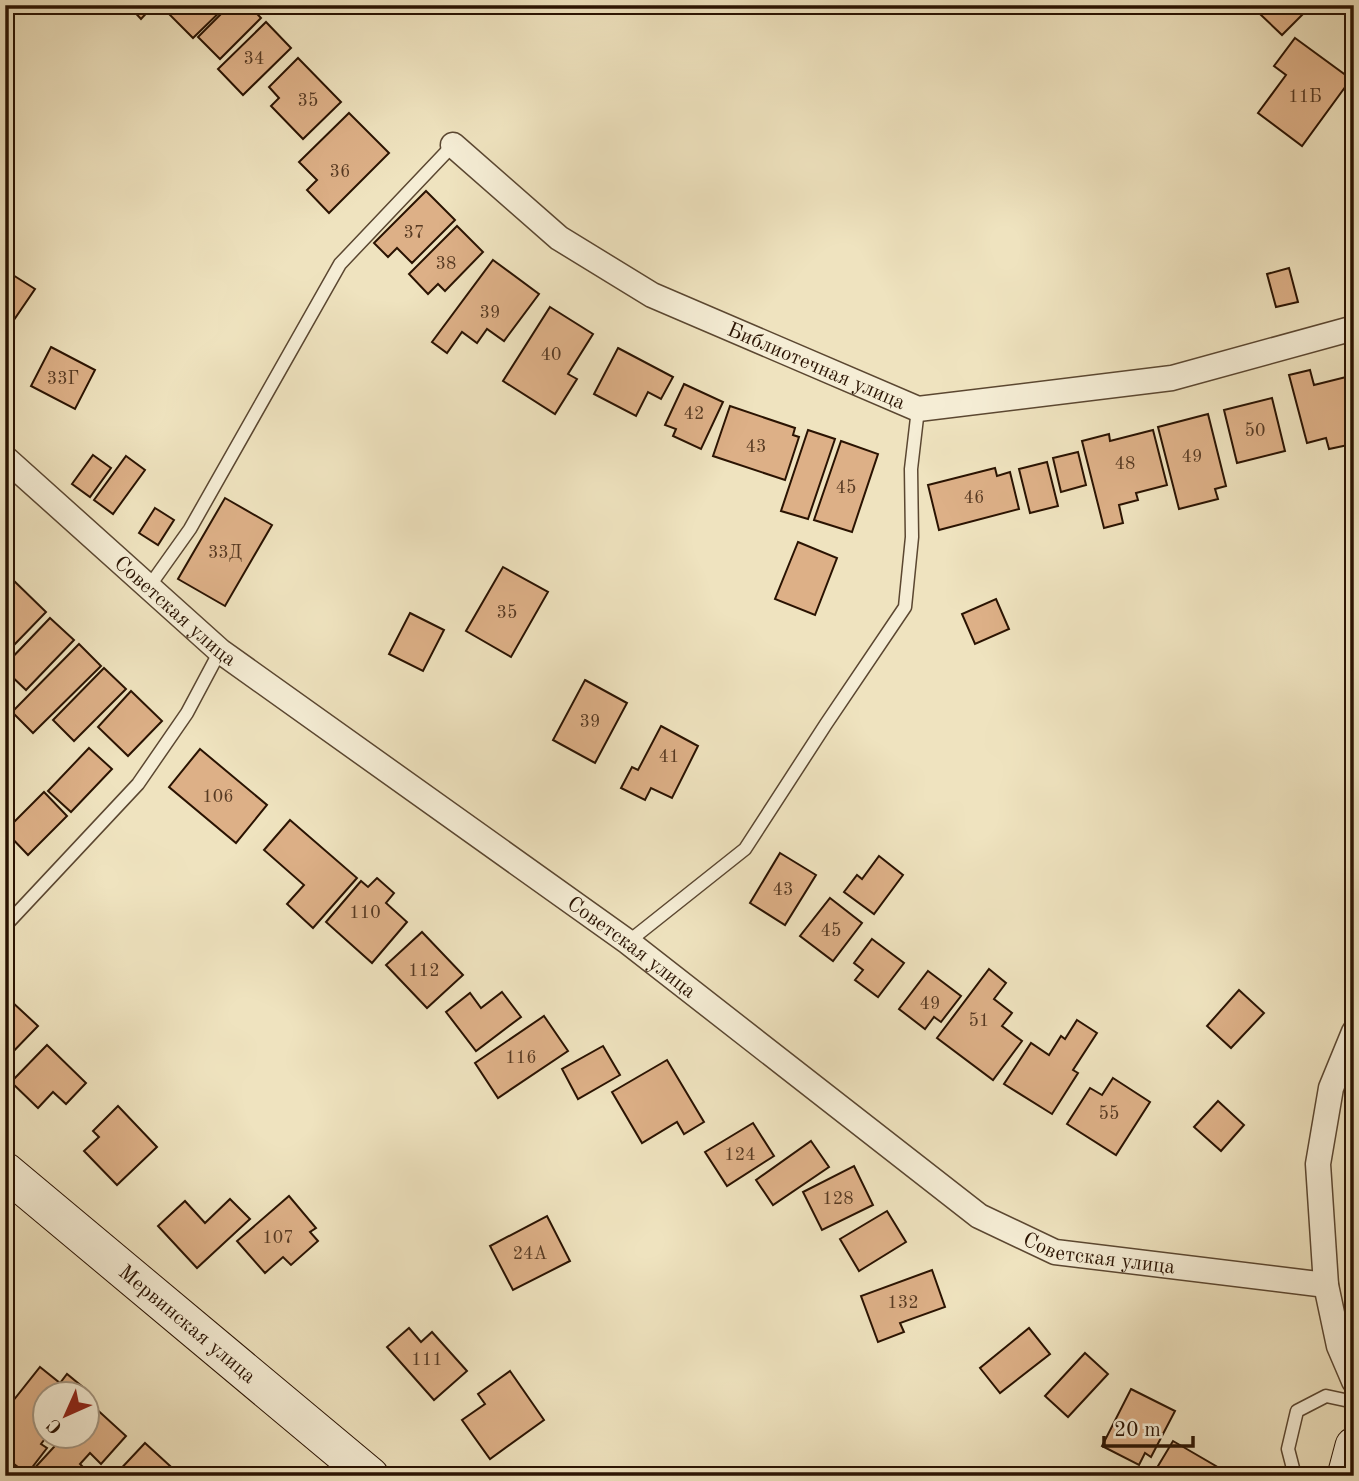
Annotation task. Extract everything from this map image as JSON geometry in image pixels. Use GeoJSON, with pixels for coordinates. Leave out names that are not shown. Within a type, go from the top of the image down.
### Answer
{"type":"FeatureCollection","features":[{"type":"Feature","properties":{"kind":"street","name":"Библиотечная улица"},"geometry":{"type":"LineString","coordinates":[[453,145],[559,238],[652,295],[918,409],[1172,378],[1354,328]]}},
{"type":"Feature","properties":{"kind":"street","name":"Советская улица"},"geometry":{"type":"LineString","coordinates":[[5,458],[220,651],[628,942],[979,1216],[1055,1252],[1326,1285]]}},
{"type":"Feature","properties":{"kind":"street"},"geometry":{"type":"LineString","coordinates":[[1354,1032],[1331,1088],[1318,1164],[1326,1285],[1339,1346],[1354,1381]]}},
{"type":"Feature","properties":{"kind":"street","name":"Мервинская улица"},"geometry":{"type":"LineString","coordinates":[[5,1171],[370,1476]]}},
{"type":"Feature","properties":{"kind":"street"},"geometry":{"type":"LineString","coordinates":[[1346,1476],[1354,1446]]}},
{"type":"Feature","properties":{"kind":"lane"},"geometry":{"type":"LineString","coordinates":[[148,589],[190,529],[340,264],[453,145]]}},
{"type":"Feature","properties":{"kind":"lane"},"geometry":{"type":"LineString","coordinates":[[628,942],[745,849],[905,607],[912,537],[911,469],[918,409]]}},
{"type":"Feature","properties":{"kind":"lane"},"geometry":{"type":"LineString","coordinates":[[5,926],[138,784],[187,713],[220,651]]}},
{"type":"Feature","properties":{"kind":"lane"},"geometry":{"type":"LineString","coordinates":[[1296,1476],[1289,1448],[1297,1411],[1326,1396],[1354,1402]]}},
{"type":"Feature","properties":{"kind":"building"},"geometry":{"type":"Polygon","coordinates":[[[128,5],[154,5],[141,19],[128,5]]]}},
{"type":"Feature","properties":{"kind":"building"},"geometry":{"type":"Polygon","coordinates":[[[167,5],[227,5],[193,38],[164,9],[167,5]]]}},
{"type":"Feature","properties":{"kind":"building"},"geometry":{"type":"Polygon","coordinates":[[[230,5],[249,5],[261,18],[220,59],[198,37],[230,5]]]}},
{"type":"Feature","properties":{"kind":"building"},"geometry":{"type":"Polygon","coordinates":[[[1271,5],[1312,5],[1282,35],[1261,15],[1271,5]]]}},
{"type":"Feature","properties":{"kind":"building"},"geometry":{"type":"Polygon","coordinates":[[[266,22],[291,48],[243,95],[218,69],[266,22]]]}},
{"type":"Feature","properties":{"kind":"building"},"geometry":{"type":"Polygon","coordinates":[[[1295,38],[1351,79],[1302,146],[1258,113],[1286,75],[1274,66],[1295,38]]]}},
{"type":"Feature","properties":{"kind":"building"},"geometry":{"type":"Polygon","coordinates":[[[298,58],[341,102],[303,139],[271,106],[279,98],[269,87],[298,58]]]}},
{"type":"Feature","properties":{"kind":"building"},"geometry":{"type":"Polygon","coordinates":[[[349,113],[389,153],[329,213],[307,190],[317,180],[299,162],[349,113]]]}},
{"type":"Feature","properties":{"kind":"building"},"geometry":{"type":"Polygon","coordinates":[[[426,191],[455,220],[412,263],[397,248],[388,257],[374,243],[426,191]]]}},
{"type":"Feature","properties":{"kind":"building"},"geometry":{"type":"Polygon","coordinates":[[[457,226],[483,252],[445,291],[438,284],[428,294],[409,274],[457,226]]]}},
{"type":"Feature","properties":{"kind":"building"},"geometry":{"type":"Polygon","coordinates":[[[493,260],[539,294],[504,341],[487,329],[477,343],[462,332],[447,353],[432,342],[493,260]]]}},
{"type":"Feature","properties":{"kind":"building"},"geometry":{"type":"Polygon","coordinates":[[[1289,268],[1298,302],[1276,307],[1267,274],[1289,268]]]}},
{"type":"Feature","properties":{"kind":"building"},"geometry":{"type":"Polygon","coordinates":[[[5,270],[35,289],[5,333],[5,270]]]}},
{"type":"Feature","properties":{"kind":"building"},"geometry":{"type":"Polygon","coordinates":[[[550,307],[593,334],[568,374],[577,379],[555,414],[503,381],[550,307]]]}},
{"type":"Feature","properties":{"kind":"building"},"geometry":{"type":"Polygon","coordinates":[[[51,347],[95,370],[75,409],[31,386],[51,347]]]}},
{"type":"Feature","properties":{"kind":"building"},"geometry":{"type":"Polygon","coordinates":[[[618,348],[673,377],[661,399],[648,392],[636,416],[594,394],[618,348]]]}},
{"type":"Feature","properties":{"kind":"building"},"geometry":{"type":"Polygon","coordinates":[[[1310,370],[1314,385],[1354,375],[1354,436],[1346,438],[1348,445],[1329,449],[1326,438],[1307,443],[1289,375],[1310,370]]]}},
{"type":"Feature","properties":{"kind":"building"},"geometry":{"type":"Polygon","coordinates":[[[684,384],[723,402],[701,449],[673,436],[676,429],[665,425],[684,384]]]}},
{"type":"Feature","properties":{"kind":"building"},"geometry":{"type":"Polygon","coordinates":[[[1272,398],[1285,451],[1237,463],[1224,410],[1272,398]]]}},
{"type":"Feature","properties":{"kind":"building"},"geometry":{"type":"Polygon","coordinates":[[[730,406],[795,428],[793,435],[799,437],[785,480],[713,456],[730,406]]]}},
{"type":"Feature","properties":{"kind":"building"},"geometry":{"type":"Polygon","coordinates":[[[1208,414],[1226,486],[1215,489],[1218,499],[1179,509],[1158,427],[1208,414]]]}},
{"type":"Feature","properties":{"kind":"building"},"geometry":{"type":"Polygon","coordinates":[[[808,430],[835,439],[808,519],[781,511],[808,430]]]}},
{"type":"Feature","properties":{"kind":"building"},"geometry":{"type":"Polygon","coordinates":[[[1153,430],[1167,485],[1136,493],[1138,500],[1119,505],[1123,523],[1104,528],[1082,441],[1109,434],[1110,441],[1153,430]]]}},
{"type":"Feature","properties":{"kind":"building"},"geometry":{"type":"Polygon","coordinates":[[[841,441],[878,454],[852,532],[814,520],[841,441]]]}},
{"type":"Feature","properties":{"kind":"building"},"geometry":{"type":"Polygon","coordinates":[[[1078,452],[1086,485],[1061,492],[1053,458],[1078,452]]]}},
{"type":"Feature","properties":{"kind":"building"},"geometry":{"type":"Polygon","coordinates":[[[93,455],[111,468],[90,497],[72,484],[93,455]]]}},
{"type":"Feature","properties":{"kind":"building"},"geometry":{"type":"Polygon","coordinates":[[[126,456],[145,470],[113,514],[94,500],[126,456]]]}},
{"type":"Feature","properties":{"kind":"building"},"geometry":{"type":"Polygon","coordinates":[[[1047,462],[1058,506],[1030,513],[1019,469],[1047,462]]]}},
{"type":"Feature","properties":{"kind":"building"},"geometry":{"type":"Polygon","coordinates":[[[995,468],[997,476],[1010,472],[1019,509],[939,530],[928,485],[995,468]]]}},
{"type":"Feature","properties":{"kind":"building"},"geometry":{"type":"Polygon","coordinates":[[[225,498],[272,525],[225,606],[178,579],[225,498]]]}},
{"type":"Feature","properties":{"kind":"building"},"geometry":{"type":"Polygon","coordinates":[[[155,508],[174,520],[158,545],[139,533],[155,508]]]}},
{"type":"Feature","properties":{"kind":"building"},"geometry":{"type":"Polygon","coordinates":[[[798,542],[837,558],[815,615],[775,599],[798,542]]]}},
{"type":"Feature","properties":{"kind":"building"},"geometry":{"type":"Polygon","coordinates":[[[503,567],[548,592],[511,657],[466,631],[503,567]]]}},
{"type":"Feature","properties":{"kind":"building"},"geometry":{"type":"Polygon","coordinates":[[[9,576],[46,612],[14,645],[5,637],[5,580],[9,576]]]}},
{"type":"Feature","properties":{"kind":"building"},"geometry":{"type":"Polygon","coordinates":[[[996,599],[1009,629],[975,644],[962,614],[996,599]]]}},
{"type":"Feature","properties":{"kind":"building"},"geometry":{"type":"Polygon","coordinates":[[[410,613],[444,630],[423,671],[389,654],[410,613]]]}},
{"type":"Feature","properties":{"kind":"building"},"geometry":{"type":"Polygon","coordinates":[[[50,618],[74,640],[26,690],[5,670],[5,665],[50,618]]]}},
{"type":"Feature","properties":{"kind":"building"},"geometry":{"type":"Polygon","coordinates":[[[79,644],[101,666],[33,733],[12,712],[79,644]]]}},
{"type":"Feature","properties":{"kind":"building"},"geometry":{"type":"Polygon","coordinates":[[[104,668],[126,689],[74,741],[53,720],[104,668]]]}},
{"type":"Feature","properties":{"kind":"building"},"geometry":{"type":"Polygon","coordinates":[[[585,680],[627,703],[595,763],[553,740],[585,680]]]}},
{"type":"Feature","properties":{"kind":"building"},"geometry":{"type":"Polygon","coordinates":[[[131,691],[162,721],[128,756],[98,727],[131,691]]]}},
{"type":"Feature","properties":{"kind":"building"},"geometry":{"type":"Polygon","coordinates":[[[661,726],[698,746],[672,798],[651,788],[645,800],[621,788],[632,767],[638,770],[661,726]]]}},
{"type":"Feature","properties":{"kind":"building"},"geometry":{"type":"Polygon","coordinates":[[[89,748],[112,769],[71,812],[48,791],[89,748]]]}},
{"type":"Feature","properties":{"kind":"building"},"geometry":{"type":"Polygon","coordinates":[[[200,749],[267,805],[236,843],[169,787],[200,749]]]}},
{"type":"Feature","properties":{"kind":"building"},"geometry":{"type":"Polygon","coordinates":[[[44,792],[67,816],[28,855],[5,831],[44,792]]]}},
{"type":"Feature","properties":{"kind":"building"},"geometry":{"type":"Polygon","coordinates":[[[290,820],[357,878],[313,928],[287,904],[304,885],[264,850],[290,820]]]}},
{"type":"Feature","properties":{"kind":"building"},"geometry":{"type":"Polygon","coordinates":[[[780,853],[816,875],[785,925],[750,903],[780,853]]]}},
{"type":"Feature","properties":{"kind":"building"},"geometry":{"type":"Polygon","coordinates":[[[879,856],[903,875],[874,914],[844,892],[857,875],[862,879],[879,856]]]}},
{"type":"Feature","properties":{"kind":"building"},"geometry":{"type":"Polygon","coordinates":[[[377,878],[394,893],[386,903],[407,922],[372,963],[326,922],[361,881],[368,887],[377,878]]]}},
{"type":"Feature","properties":{"kind":"building"},"geometry":{"type":"Polygon","coordinates":[[[830,898],[862,923],[833,961],[800,936],[830,898]]]}},
{"type":"Feature","properties":{"kind":"building"},"geometry":{"type":"Polygon","coordinates":[[[422,932],[463,975],[427,1008],[386,965],[422,932]]]}},
{"type":"Feature","properties":{"kind":"building"},"geometry":{"type":"Polygon","coordinates":[[[872,939],[904,963],[878,997],[855,980],[863,970],[854,963],[872,939]]]}},
{"type":"Feature","properties":{"kind":"building"},"geometry":{"type":"Polygon","coordinates":[[[989,969],[1006,983],[994,999],[1012,1013],[1002,1026],[1022,1041],[993,1080],[937,1038],[989,969]]]}},
{"type":"Feature","properties":{"kind":"building"},"geometry":{"type":"Polygon","coordinates":[[[928,971],[961,996],[941,1022],[934,1017],[925,1029],[899,1009],[928,971]]]}},
{"type":"Feature","properties":{"kind":"building"},"geometry":{"type":"Polygon","coordinates":[[[1239,990],[1264,1013],[1231,1048],[1207,1026],[1239,990]]]}},
{"type":"Feature","properties":{"kind":"building"},"geometry":{"type":"Polygon","coordinates":[[[502,992],[521,1017],[476,1051],[446,1012],[470,993],[481,1008],[502,992]]]}},
{"type":"Feature","properties":{"kind":"building"},"geometry":{"type":"Polygon","coordinates":[[[11,1001],[38,1026],[5,1060],[5,1007],[11,1001]]]}},
{"type":"Feature","properties":{"kind":"building"},"geometry":{"type":"Polygon","coordinates":[[[544,1016],[568,1051],[498,1098],[475,1063],[544,1016]]]}},
{"type":"Feature","properties":{"kind":"building"},"geometry":{"type":"Polygon","coordinates":[[[1077,1020],[1097,1033],[1073,1070],[1078,1073],[1052,1114],[1004,1084],[1031,1043],[1049,1055],[1061,1036],[1065,1039],[1077,1020]]]}},
{"type":"Feature","properties":{"kind":"building"},"geometry":{"type":"Polygon","coordinates":[[[47,1045],[86,1083],[66,1104],[53,1092],[38,1108],[11,1082],[47,1045]]]}},
{"type":"Feature","properties":{"kind":"building"},"geometry":{"type":"Polygon","coordinates":[[[603,1046],[620,1075],[578,1099],[562,1069],[603,1046]]]}},
{"type":"Feature","properties":{"kind":"building"},"geometry":{"type":"Polygon","coordinates":[[[667,1060],[704,1122],[684,1134],[677,1122],[642,1143],[612,1092],[667,1060]]]}},
{"type":"Feature","properties":{"kind":"building"},"geometry":{"type":"Polygon","coordinates":[[[1113,1078],[1150,1102],[1116,1155],[1067,1124],[1090,1088],[1102,1095],[1113,1078]]]}},
{"type":"Feature","properties":{"kind":"building"},"geometry":{"type":"Polygon","coordinates":[[[1218,1101],[1244,1125],[1221,1151],[1194,1127],[1218,1101]]]}},
{"type":"Feature","properties":{"kind":"building"},"geometry":{"type":"Polygon","coordinates":[[[118,1106],[157,1147],[117,1185],[84,1151],[99,1137],[93,1131],[118,1106]]]}},
{"type":"Feature","properties":{"kind":"building"},"geometry":{"type":"Polygon","coordinates":[[[753,1123],[774,1156],[727,1186],[705,1152],[753,1123]]]}},
{"type":"Feature","properties":{"kind":"building"},"geometry":{"type":"Polygon","coordinates":[[[811,1141],[829,1167],[773,1205],[756,1180],[811,1141]]]}},
{"type":"Feature","properties":{"kind":"building"},"geometry":{"type":"Polygon","coordinates":[[[854,1166],[873,1205],[822,1230],[803,1192],[854,1166]]]}},
{"type":"Feature","properties":{"kind":"building"},"geometry":{"type":"Polygon","coordinates":[[[289,1196],[316,1228],[310,1232],[318,1241],[291,1265],[283,1257],[265,1273],[237,1241],[289,1196]]]}},
{"type":"Feature","properties":{"kind":"building"},"geometry":{"type":"Polygon","coordinates":[[[230,1199],[250,1219],[197,1268],[158,1226],[185,1201],[205,1223],[230,1199]]]}},
{"type":"Feature","properties":{"kind":"building"},"geometry":{"type":"Polygon","coordinates":[[[887,1211],[906,1242],[859,1271],[840,1239],[887,1211]]]}},
{"type":"Feature","properties":{"kind":"building"},"geometry":{"type":"Polygon","coordinates":[[[547,1216],[570,1261],[513,1290],[490,1246],[547,1216]]]}},
{"type":"Feature","properties":{"kind":"building"},"geometry":{"type":"Polygon","coordinates":[[[932,1270],[945,1307],[900,1323],[904,1332],[878,1342],[861,1296],[932,1270]]]}},
{"type":"Feature","properties":{"kind":"building"},"geometry":{"type":"Polygon","coordinates":[[[409,1328],[421,1342],[432,1332],[467,1371],[434,1400],[387,1347],[409,1328]]]}},
{"type":"Feature","properties":{"kind":"building"},"geometry":{"type":"Polygon","coordinates":[[[1029,1328],[1050,1354],[1000,1393],[980,1368],[1029,1328]]]}},
{"type":"Feature","properties":{"kind":"building"},"geometry":{"type":"Polygon","coordinates":[[[1085,1353],[1108,1374],[1068,1417],[1045,1396],[1085,1353]]]}},
{"type":"Feature","properties":{"kind":"building"},"geometry":{"type":"Polygon","coordinates":[[[40,1367],[56,1380],[32,1380],[32,1450],[45,1450],[27,1474],[5,1457],[5,1411],[40,1367]]]}},
{"type":"Feature","properties":{"kind":"building"},"geometry":{"type":"Polygon","coordinates":[[[510,1371],[544,1420],[490,1459],[462,1420],[485,1404],[478,1394],[510,1371]]]}},
{"type":"Feature","properties":{"kind":"building"},"geometry":{"type":"Polygon","coordinates":[[[67,1374],[74,1380],[62,1380],[67,1374]]]}},
{"type":"Feature","properties":{"kind":"building"},"geometry":{"type":"Polygon","coordinates":[[[1131,1389],[1175,1411],[1151,1457],[1145,1453],[1139,1465],[1102,1446],[1131,1389]]]}},
{"type":"Feature","properties":{"kind":"building"},"geometry":{"type":"Polygon","coordinates":[[[102,1414],[126,1436],[101,1464],[90,1453],[80,1464],[84,1468],[77,1476],[71,1476],[65,1470],[60,1476],[33,1476],[30,1473],[51,1450],[102,1450],[102,1414]]]}},
{"type":"Feature","properties":{"kind":"building"},"geometry":{"type":"Polygon","coordinates":[[[1173,1441],[1233,1476],[1152,1476],[1173,1441]]]}},
{"type":"Feature","properties":{"kind":"building"},"geometry":{"type":"Polygon","coordinates":[[[145,1443],[181,1476],[114,1476],[145,1443]]]}}]}
